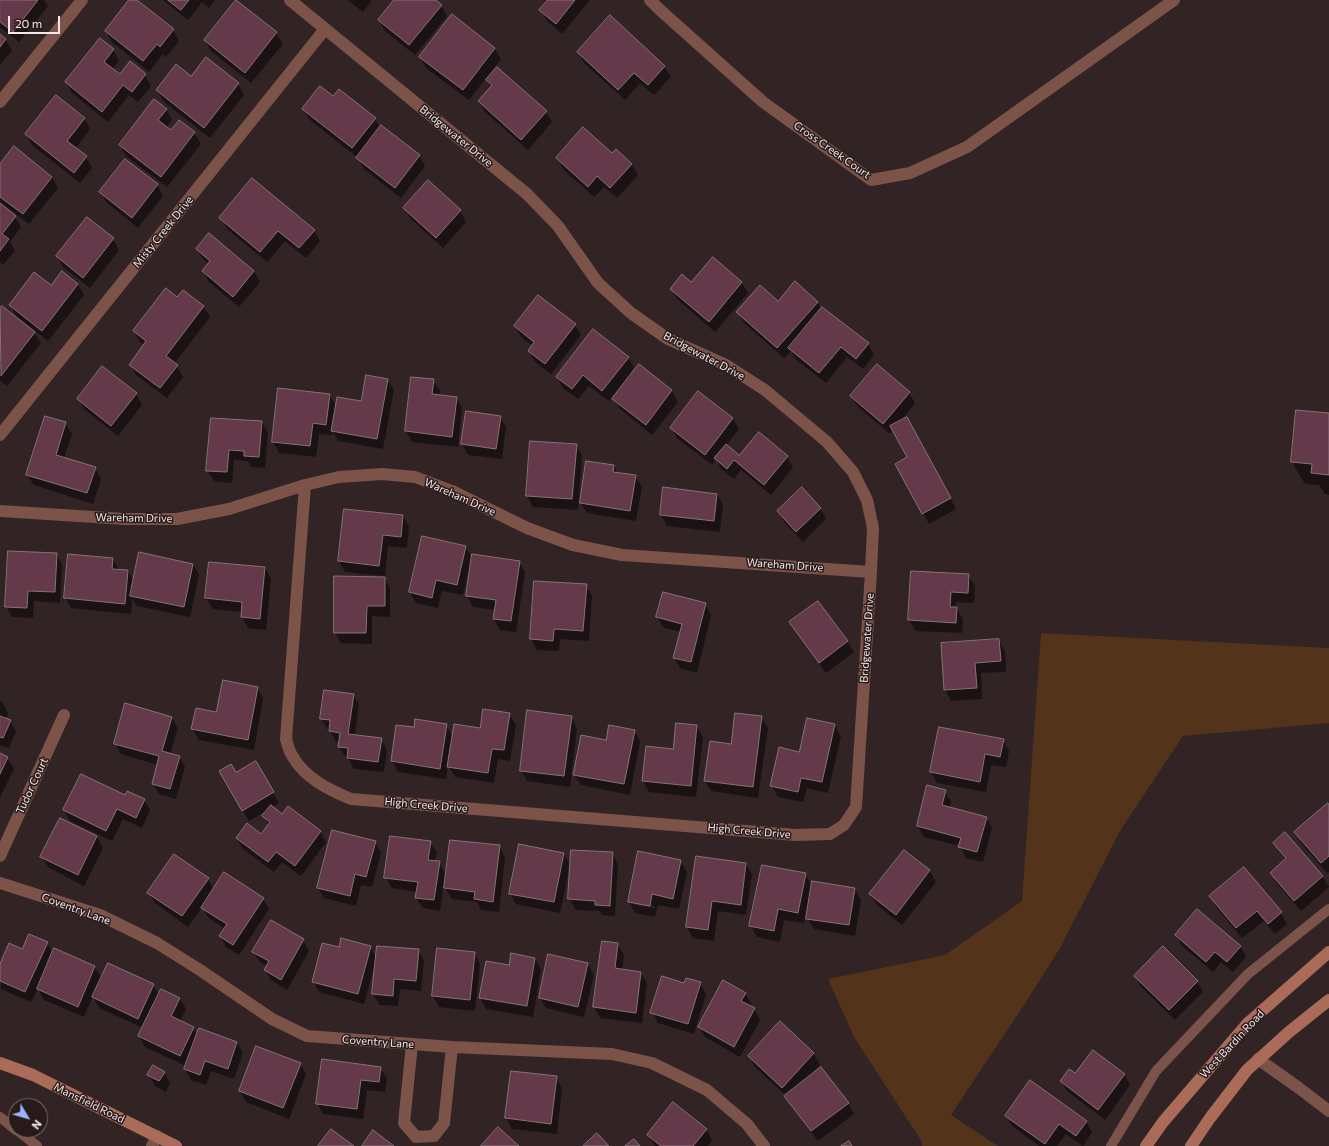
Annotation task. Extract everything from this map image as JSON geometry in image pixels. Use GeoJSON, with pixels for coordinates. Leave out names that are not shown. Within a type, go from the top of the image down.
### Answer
{"type":"FeatureCollection","features":[{"type":"Feature","properties":{"kind":"main road","name":"West Bardin Road"},"geometry":{"type":"LineString","coordinates":[[1146,1146],[1163,1122],[1248,1023],[1329,952]]}},
{"type":"Feature","properties":{"kind":"main road"},"geometry":{"type":"LineString","coordinates":[[1191,1146],[1210,1118],[1247,1070],[1289,1032],[1329,1000]]}},
{"type":"Feature","properties":{"kind":"main road","name":"Mansfield Road"},"geometry":{"type":"LineString","coordinates":[[0,1063],[33,1075],[155,1141],[176,1146]]}},
{"type":"Feature","properties":{"kind":"street"},"geometry":{"type":"LineString","coordinates":[[0,102],[82,0]]}},
{"type":"Feature","properties":{"kind":"street","name":"Bridgewater Drive"},"geometry":{"type":"LineString","coordinates":[[290,0],[527,194],[558,226],[598,283],[631,313],[668,339],[726,365],[765,390],[827,442],[853,472],[867,500],[873,528],[856,807],[844,825]]}},
{"type":"Feature","properties":{"kind":"street","name":"Cross Creek Court"},"geometry":{"type":"LineString","coordinates":[[650,0],[763,102],[871,180],[910,173],[967,147],[1174,0]]}},
{"type":"Feature","properties":{"kind":"street","name":"Misty Creek Drive"},"geometry":{"type":"LineString","coordinates":[[0,435],[325,29]]}},
{"type":"Feature","properties":{"kind":"street","name":"Wareham Drive"},"geometry":{"type":"LineString","coordinates":[[0,511],[125,519],[177,519],[229,509],[305,485],[339,477],[382,474],[415,477],[452,491],[527,528],[573,545],[622,554],[871,572]]}},
{"type":"Feature","properties":{"kind":"street","name":"High Creek Drive"},"geometry":{"type":"LineString","coordinates":[[305,485],[286,739],[292,756],[301,770],[332,792],[351,799],[796,835],[830,834],[844,825]]}},
{"type":"Feature","properties":{"kind":"street","name":"Tudor Court"},"geometry":{"type":"LineString","coordinates":[[0,856],[64,715]]}},
{"type":"Feature","properties":{"kind":"street","name":"Coventry Lane"},"geometry":{"type":"LineString","coordinates":[[0,883],[100,915],[157,943],[272,1019],[307,1036],[452,1047],[612,1054],[652,1063],[707,1090],[747,1124],[764,1146]]}},
{"type":"Feature","properties":{"kind":"street"},"geometry":{"type":"LineString","coordinates":[[412,1044],[404,1123],[416,1137],[434,1136],[444,1123],[452,1047]]}},
{"type":"Feature","properties":{"kind":"street"},"geometry":{"type":"LineString","coordinates":[[1258,1059],[1299,1088],[1329,1112]]}},
{"type":"Feature","properties":{"kind":"lane"},"geometry":{"type":"LineString","coordinates":[[1110,1146],[1156,1071],[1248,974],[1329,909]]}},
{"type":"Feature","properties":{"kind":"lane"},"geometry":{"type":"LineString","coordinates":[[0,1117],[8,1124]]}},
{"type":"Feature","properties":{"kind":"lane"},"geometry":{"type":"LineString","coordinates":[[26,1138],[37,1146]]}},
{"type":"Feature","properties":{"kind":"shaded area"},"geometry":{"type":"Polygon","coordinates":[[[1041,633],[1329,648],[1329,723],[1183,736],[1120,831],[1060,948],[951,1115],[998,1146],[922,1146],[922,1142],[854,1037],[828,979],[945,955],[1022,901],[1041,633]]]}},
{"type":"Feature","properties":{"kind":"building"},"geometry":{"type":"Polygon","coordinates":[[[0,0],[38,0],[13,32],[0,22],[0,0]]]}},
{"type":"Feature","properties":{"kind":"building"},"geometry":{"type":"Polygon","coordinates":[[[129,0],[137,0],[174,29],[160,47],[157,44],[143,61],[105,31],[129,0]]]}},
{"type":"Feature","properties":{"kind":"building"},"geometry":{"type":"Polygon","coordinates":[[[168,0],[189,0],[181,10],[168,0]]]}},
{"type":"Feature","properties":{"kind":"building"},"geometry":{"type":"Polygon","coordinates":[[[236,0],[277,32],[245,73],[204,40],[236,0]]]}},
{"type":"Feature","properties":{"kind":"building"},"geometry":{"type":"Polygon","coordinates":[[[394,0],[436,0],[442,5],[409,45],[378,20],[394,0]]]}},
{"type":"Feature","properties":{"kind":"building"},"geometry":{"type":"Polygon","coordinates":[[[548,0],[575,0],[556,24],[539,10],[548,0]]]}},
{"type":"Feature","properties":{"kind":"building"},"geometry":{"type":"Polygon","coordinates":[[[452,14],[495,48],[463,90],[419,57],[452,14]]]}},
{"type":"Feature","properties":{"kind":"building"},"geometry":{"type":"Polygon","coordinates":[[[610,15],[665,66],[648,85],[634,73],[618,90],[577,52],[610,15]]]}},
{"type":"Feature","properties":{"kind":"building"},"geometry":{"type":"Polygon","coordinates":[[[0,34],[6,39],[0,47],[0,34]]]}},
{"type":"Feature","properties":{"kind":"building"},"geometry":{"type":"Polygon","coordinates":[[[100,38],[114,49],[104,62],[120,74],[130,61],[146,74],[132,92],[123,85],[102,112],[65,82],[100,38]]]}},
{"type":"Feature","properties":{"kind":"building"},"geometry":{"type":"Polygon","coordinates":[[[206,57],[239,83],[204,128],[156,90],[176,64],[191,76],[206,57]]]}},
{"type":"Feature","properties":{"kind":"building"},"geometry":{"type":"Polygon","coordinates":[[[497,67],[547,111],[521,140],[478,101],[492,85],[486,80],[497,67]]]}},
{"type":"Feature","properties":{"kind":"building"},"geometry":{"type":"Polygon","coordinates":[[[320,86],[333,96],[339,89],[376,118],[352,148],[302,109],[320,86]]]}},
{"type":"Feature","properties":{"kind":"building"},"geometry":{"type":"Polygon","coordinates":[[[56,95],[85,118],[67,141],[87,156],[74,173],[25,134],[56,95]]]}},
{"type":"Feature","properties":{"kind":"building"},"geometry":{"type":"Polygon","coordinates":[[[154,99],[167,109],[158,120],[171,130],[179,120],[195,132],[161,177],[119,145],[154,99]]]}},
{"type":"Feature","properties":{"kind":"building"},"geometry":{"type":"Polygon","coordinates":[[[381,125],[420,155],[395,188],[356,158],[381,125]]]}},
{"type":"Feature","properties":{"kind":"building"},"geometry":{"type":"Polygon","coordinates":[[[583,127],[612,153],[616,149],[632,164],[610,188],[597,176],[588,187],[556,158],[583,127]]]}},
{"type":"Feature","properties":{"kind":"building"},"geometry":{"type":"Polygon","coordinates":[[[14,146],[52,177],[23,214],[0,197],[0,164],[14,146]]]}},
{"type":"Feature","properties":{"kind":"building"},"geometry":{"type":"Polygon","coordinates":[[[125,159],[158,184],[132,218],[99,192],[125,159]]]}},
{"type":"Feature","properties":{"kind":"building"},"geometry":{"type":"Polygon","coordinates":[[[252,178],[315,230],[299,248],[278,231],[260,252],[219,218],[252,178]]]}},
{"type":"Feature","properties":{"kind":"building"},"geometry":{"type":"Polygon","coordinates":[[[428,180],[461,210],[436,238],[403,208],[428,180]]]}},
{"type":"Feature","properties":{"kind":"building"},"geometry":{"type":"Polygon","coordinates":[[[0,203],[16,216],[2,234],[9,239],[0,251],[0,203]]]}},
{"type":"Feature","properties":{"kind":"building"},"geometry":{"type":"Polygon","coordinates":[[[87,217],[114,238],[83,278],[56,256],[87,217]]]}},
{"type":"Feature","properties":{"kind":"building"},"geometry":{"type":"Polygon","coordinates":[[[209,233],[254,271],[233,297],[202,271],[210,261],[196,249],[209,233]]]}},
{"type":"Feature","properties":{"kind":"building"},"geometry":{"type":"Polygon","coordinates":[[[713,257],[742,282],[709,322],[670,289],[682,274],[691,282],[713,257]]]}},
{"type":"Feature","properties":{"kind":"building"},"geometry":{"type":"Polygon","coordinates":[[[62,271],[78,284],[42,331],[9,305],[34,272],[51,285],[62,271]]]}},
{"type":"Feature","properties":{"kind":"building"},"geometry":{"type":"Polygon","coordinates":[[[795,281],[818,302],[777,348],[736,312],[760,285],[778,301],[795,281]]]}},
{"type":"Feature","properties":{"kind":"building"},"geometry":{"type":"Polygon","coordinates":[[[166,288],[177,297],[183,290],[204,306],[166,356],[178,365],[160,388],[129,365],[146,341],[133,331],[166,288]]]}},
{"type":"Feature","properties":{"kind":"building"},"geometry":{"type":"Polygon","coordinates":[[[538,295],[576,324],[545,364],[528,351],[534,342],[514,326],[538,295]]]}},
{"type":"Feature","properties":{"kind":"building"},"geometry":{"type":"Polygon","coordinates":[[[2,306],[35,332],[1,376],[0,308],[2,306]]]}},
{"type":"Feature","properties":{"kind":"building"},"geometry":{"type":"Polygon","coordinates":[[[822,307],[869,343],[856,359],[841,347],[819,373],[788,348],[822,307]]]}},
{"type":"Feature","properties":{"kind":"building"},"geometry":{"type":"Polygon","coordinates":[[[593,329],[629,357],[602,391],[583,375],[572,389],[556,377],[593,329]]]}},
{"type":"Feature","properties":{"kind":"building"},"geometry":{"type":"Polygon","coordinates":[[[639,364],[672,390],[646,425],[612,399],[639,364]]]}},
{"type":"Feature","properties":{"kind":"building"},"geometry":{"type":"Polygon","coordinates":[[[877,364],[910,392],[883,424],[850,396],[877,364]]]}},
{"type":"Feature","properties":{"kind":"building"},"geometry":{"type":"Polygon","coordinates":[[[102,366],[137,393],[111,426],[77,399],[102,366]]]}},
{"type":"Feature","properties":{"kind":"building"},"geometry":{"type":"Polygon","coordinates":[[[366,375],[388,379],[377,439],[331,431],[337,397],[361,401],[366,375]]]}},
{"type":"Feature","properties":{"kind":"building"},"geometry":{"type":"Polygon","coordinates":[[[411,377],[434,379],[432,394],[457,397],[452,437],[405,431],[411,377]]]}},
{"type":"Feature","properties":{"kind":"building"},"geometry":{"type":"Polygon","coordinates":[[[278,388],[330,394],[326,425],[313,423],[310,446],[272,442],[278,388]]]}},
{"type":"Feature","properties":{"kind":"building"},"geometry":{"type":"Polygon","coordinates":[[[698,391],[733,418],[705,455],[670,428],[698,391]]]}},
{"type":"Feature","properties":{"kind":"building"},"geometry":{"type":"Polygon","coordinates":[[[1296,410],[1329,413],[1329,475],[1311,473],[1312,464],[1291,462],[1296,410]]]}},
{"type":"Feature","properties":{"kind":"building"},"geometry":{"type":"Polygon","coordinates":[[[466,411],[501,416],[496,449],[461,444],[466,411]]]}},
{"type":"Feature","properties":{"kind":"building"},"geometry":{"type":"Polygon","coordinates":[[[45,416],[66,422],[56,455],[96,467],[87,493],[26,475],[45,416]]]}},
{"type":"Feature","properties":{"kind":"building"},"geometry":{"type":"Polygon","coordinates":[[[907,417],[951,498],[922,514],[895,464],[907,457],[890,426],[907,417]]]}},
{"type":"Feature","properties":{"kind":"building"},"geometry":{"type":"Polygon","coordinates":[[[211,418],[262,421],[259,457],[244,456],[244,451],[229,450],[227,472],[206,471],[211,418]]]}},
{"type":"Feature","properties":{"kind":"building"},"geometry":{"type":"Polygon","coordinates":[[[759,432],[788,456],[764,485],[734,460],[727,469],[714,458],[726,444],[739,455],[759,432]]]}},
{"type":"Feature","properties":{"kind":"building"},"geometry":{"type":"Polygon","coordinates":[[[530,441],[577,444],[572,499],[526,496],[530,441]]]}},
{"type":"Feature","properties":{"kind":"building"},"geometry":{"type":"Polygon","coordinates":[[[586,461],[614,465],[613,472],[636,475],[630,511],[580,503],[586,461]]]}},
{"type":"Feature","properties":{"kind":"building"},"geometry":{"type":"Polygon","coordinates":[[[663,487],[717,494],[714,521],[660,515],[663,487]]]}},
{"type":"Feature","properties":{"kind":"building"},"geometry":{"type":"Polygon","coordinates":[[[802,487],[821,508],[796,532],[777,511],[802,487]]]}},
{"type":"Feature","properties":{"kind":"building"},"geometry":{"type":"Polygon","coordinates":[[[344,509],[403,515],[401,537],[383,535],[379,566],[338,561],[344,509]]]}},
{"type":"Feature","properties":{"kind":"building"},"geometry":{"type":"Polygon","coordinates":[[[422,536],[466,546],[457,585],[436,580],[432,598],[409,592],[422,536]]]}},
{"type":"Feature","properties":{"kind":"building"},"geometry":{"type":"Polygon","coordinates":[[[8,551],[57,553],[55,592],[28,591],[27,608],[5,607],[8,551]]]}},
{"type":"Feature","properties":{"kind":"building"},"geometry":{"type":"Polygon","coordinates":[[[139,552],[193,564],[184,607],[130,596],[139,552]]]}},
{"type":"Feature","properties":{"kind":"building"},"geometry":{"type":"Polygon","coordinates":[[[68,554],[113,558],[112,569],[128,570],[125,604],[64,598],[68,554]]]}},
{"type":"Feature","properties":{"kind":"building"},"geometry":{"type":"Polygon","coordinates":[[[472,554],[520,561],[511,621],[493,619],[496,600],[466,596],[472,554]]]}},
{"type":"Feature","properties":{"kind":"building"},"geometry":{"type":"Polygon","coordinates":[[[209,562],[265,567],[260,619],[241,617],[242,602],[205,598],[209,562]]]}},
{"type":"Feature","properties":{"kind":"building"},"geometry":{"type":"Polygon","coordinates":[[[911,571],[969,574],[968,593],[951,592],[950,607],[957,607],[956,623],[908,620],[911,571]]]}},
{"type":"Feature","properties":{"kind":"building"},"geometry":{"type":"Polygon","coordinates":[[[334,576],[385,577],[385,606],[367,606],[366,633],[334,633],[334,576]]]}},
{"type":"Feature","properties":{"kind":"building"},"geometry":{"type":"Polygon","coordinates":[[[534,581],[587,584],[583,631],[554,629],[553,641],[530,639],[534,581]]]}},
{"type":"Feature","properties":{"kind":"building"},"geometry":{"type":"Polygon","coordinates":[[[663,592],[706,603],[691,662],[673,658],[682,624],[656,617],[663,592]]]}},
{"type":"Feature","properties":{"kind":"building"},"geometry":{"type":"Polygon","coordinates":[[[818,601],[848,641],[819,663],[789,622],[818,601]]]}},
{"type":"Feature","properties":{"kind":"building"},"geometry":{"type":"Polygon","coordinates":[[[999,639],[1001,661],[975,663],[977,688],[944,690],[941,643],[999,639]]]}},
{"type":"Feature","properties":{"kind":"building"},"geometry":{"type":"Polygon","coordinates":[[[223,680],[258,687],[248,740],[191,729],[196,708],[216,712],[223,680]]]}},
{"type":"Feature","properties":{"kind":"building"},"geometry":{"type":"Polygon","coordinates":[[[324,690],[354,694],[348,734],[382,738],[378,762],[347,758],[348,748],[338,747],[340,733],[329,731],[330,720],[320,719],[324,690]]]}},
{"type":"Feature","properties":{"kind":"building"},"geometry":{"type":"Polygon","coordinates":[[[125,703],[172,717],[162,751],[180,756],[170,789],[152,784],[159,756],[114,744],[125,703]]]}},
{"type":"Feature","properties":{"kind":"building"},"geometry":{"type":"Polygon","coordinates":[[[483,709],[510,713],[504,750],[492,749],[488,773],[447,767],[454,724],[480,728],[483,709]]]}},
{"type":"Feature","properties":{"kind":"building"},"geometry":{"type":"Polygon","coordinates":[[[527,710],[572,716],[564,776],[520,771],[527,710]]]}},
{"type":"Feature","properties":{"kind":"building"},"geometry":{"type":"Polygon","coordinates":[[[735,713],[762,716],[753,787],[704,781],[710,741],[731,744],[735,713]]]}},
{"type":"Feature","properties":{"kind":"building"},"geometry":{"type":"Polygon","coordinates":[[[0,716],[11,720],[3,738],[0,737],[0,716]]]}},
{"type":"Feature","properties":{"kind":"building"},"geometry":{"type":"Polygon","coordinates":[[[807,718],[835,724],[822,782],[801,778],[798,792],[770,786],[779,747],[799,752],[807,718]]]}},
{"type":"Feature","properties":{"kind":"building"},"geometry":{"type":"Polygon","coordinates":[[[415,719],[447,724],[440,769],[391,761],[396,725],[414,727],[415,719]]]}},
{"type":"Feature","properties":{"kind":"building"},"geometry":{"type":"Polygon","coordinates":[[[676,723],[697,725],[691,786],[642,781],[646,746],[673,749],[676,723]]]}},
{"type":"Feature","properties":{"kind":"building"},"geometry":{"type":"Polygon","coordinates":[[[609,725],[635,730],[624,784],[573,775],[581,735],[606,740],[609,725]]]}},
{"type":"Feature","properties":{"kind":"building"},"geometry":{"type":"Polygon","coordinates":[[[939,727],[1004,739],[1000,757],[985,754],[980,782],[930,772],[939,727]]]}},
{"type":"Feature","properties":{"kind":"building"},"geometry":{"type":"Polygon","coordinates":[[[0,753],[8,757],[0,774],[0,753]]]}},
{"type":"Feature","properties":{"kind":"building"},"geometry":{"type":"Polygon","coordinates":[[[256,761],[274,792],[242,811],[219,771],[231,764],[236,772],[256,761]]]}},
{"type":"Feature","properties":{"kind":"building"},"geometry":{"type":"Polygon","coordinates":[[[81,774],[125,795],[127,791],[145,799],[136,818],[117,809],[106,831],[63,810],[81,774]]]}},
{"type":"Feature","properties":{"kind":"building"},"geometry":{"type":"Polygon","coordinates":[[[927,785],[946,790],[942,805],[987,817],[977,852],[958,847],[961,838],[917,826],[927,785]]]}},
{"type":"Feature","properties":{"kind":"building"},"geometry":{"type":"Polygon","coordinates":[[[1328,803],[1329,856],[1321,863],[1294,832],[1328,803]]]}},
{"type":"Feature","properties":{"kind":"building"},"geometry":{"type":"Polygon","coordinates":[[[271,805],[282,814],[288,806],[321,831],[295,866],[276,852],[268,862],[236,838],[247,823],[261,834],[270,822],[262,816],[271,805]]]}},
{"type":"Feature","properties":{"kind":"building"},"geometry":{"type":"Polygon","coordinates":[[[60,818],[97,836],[78,875],[40,857],[60,818]]]}},
{"type":"Feature","properties":{"kind":"building"},"geometry":{"type":"Polygon","coordinates":[[[332,830],[376,841],[366,877],[355,874],[350,896],[317,888],[332,830]]]}},
{"type":"Feature","properties":{"kind":"building"},"geometry":{"type":"Polygon","coordinates":[[[1285,832],[1323,876],[1294,901],[1270,873],[1286,858],[1273,843],[1285,832]]]}},
{"type":"Feature","properties":{"kind":"building"},"geometry":{"type":"Polygon","coordinates":[[[390,836],[431,841],[428,860],[440,861],[434,900],[415,898],[418,882],[384,878],[390,836]]]}},
{"type":"Feature","properties":{"kind":"building"},"geometry":{"type":"Polygon","coordinates":[[[450,840],[500,845],[493,902],[474,899],[475,892],[444,888],[450,840]]]}},
{"type":"Feature","properties":{"kind":"building"},"geometry":{"type":"Polygon","coordinates":[[[519,844],[564,853],[554,902],[509,894],[519,844]]]}},
{"type":"Feature","properties":{"kind":"building"},"geometry":{"type":"Polygon","coordinates":[[[571,850],[613,852],[610,906],[595,905],[595,901],[568,899],[571,850]]]}},
{"type":"Feature","properties":{"kind":"building"},"geometry":{"type":"Polygon","coordinates":[[[904,850],[930,870],[896,915],[869,894],[904,850]]]}},
{"type":"Feature","properties":{"kind":"building"},"geometry":{"type":"Polygon","coordinates":[[[638,851],[681,860],[673,899],[652,894],[650,906],[628,902],[638,851]]]}},
{"type":"Feature","properties":{"kind":"building"},"geometry":{"type":"Polygon","coordinates":[[[174,854],[209,878],[182,916],[147,893],[174,854]]]}},
{"type":"Feature","properties":{"kind":"building"},"geometry":{"type":"Polygon","coordinates":[[[696,856],[746,863],[741,905],[712,901],[708,930],[686,927],[696,856]]]}},
{"type":"Feature","properties":{"kind":"building"},"geometry":{"type":"Polygon","coordinates":[[[762,865],[806,873],[798,913],[778,909],[774,931],[749,926],[762,865]]]}},
{"type":"Feature","properties":{"kind":"building"},"geometry":{"type":"Polygon","coordinates":[[[1244,867],[1282,912],[1268,924],[1257,911],[1236,928],[1209,896],[1244,867]]]}},
{"type":"Feature","properties":{"kind":"building"},"geometry":{"type":"Polygon","coordinates":[[[224,872],[264,898],[233,945],[219,936],[227,924],[201,908],[224,872]]]}},
{"type":"Feature","properties":{"kind":"building"},"geometry":{"type":"Polygon","coordinates":[[[812,881],[855,888],[849,925],[806,919],[812,881]]]}},
{"type":"Feature","properties":{"kind":"building"},"geometry":{"type":"Polygon","coordinates":[[[1197,909],[1241,946],[1227,962],[1215,952],[1206,962],[1175,935],[1197,909]]]}},
{"type":"Feature","properties":{"kind":"building"},"geometry":{"type":"Polygon","coordinates":[[[271,920],[304,939],[281,980],[264,970],[269,961],[252,952],[271,920]]]}},
{"type":"Feature","properties":{"kind":"building"},"geometry":{"type":"Polygon","coordinates":[[[29,934],[48,942],[25,992],[0,981],[0,964],[9,943],[22,949],[29,934]]]}},
{"type":"Feature","properties":{"kind":"building"},"geometry":{"type":"Polygon","coordinates":[[[341,938],[371,946],[358,994],[312,982],[322,943],[339,947],[341,938]]]}},
{"type":"Feature","properties":{"kind":"building"},"geometry":{"type":"Polygon","coordinates":[[[602,941],[618,943],[615,968],[641,972],[636,1013],[593,1007],[602,941]]]}},
{"type":"Feature","properties":{"kind":"building"},"geometry":{"type":"Polygon","coordinates":[[[377,946],[419,949],[416,981],[394,979],[393,996],[372,994],[377,946]]]}},
{"type":"Feature","properties":{"kind":"building"},"geometry":{"type":"Polygon","coordinates":[[[1163,946],[1198,981],[1169,1010],[1134,976],[1163,946]]]}},
{"type":"Feature","properties":{"kind":"building"},"geometry":{"type":"Polygon","coordinates":[[[54,948],[95,966],[78,1007],[37,989],[54,948]]]}},
{"type":"Feature","properties":{"kind":"building"},"geometry":{"type":"Polygon","coordinates":[[[437,948],[475,952],[470,1000],[432,996],[437,948]]]}},
{"type":"Feature","properties":{"kind":"building"},"geometry":{"type":"Polygon","coordinates":[[[511,953],[535,958],[527,1006],[479,998],[486,961],[509,965],[511,953]]]}},
{"type":"Feature","properties":{"kind":"building"},"geometry":{"type":"Polygon","coordinates":[[[548,954],[588,963],[578,1007],[539,998],[548,954]]]}},
{"type":"Feature","properties":{"kind":"building"},"geometry":{"type":"Polygon","coordinates":[[[108,963],[154,984],[138,1019],[92,997],[108,963]]]}},
{"type":"Feature","properties":{"kind":"building"},"geometry":{"type":"Polygon","coordinates":[[[662,976],[684,983],[686,978],[701,982],[688,1024],[650,1013],[662,976]]]}},
{"type":"Feature","properties":{"kind":"building"},"geometry":{"type":"Polygon","coordinates":[[[723,980],[746,993],[741,1001],[755,1008],[734,1047],[698,1027],[723,980]]]}},
{"type":"Feature","properties":{"kind":"building"},"geometry":{"type":"Polygon","coordinates":[[[161,989],[180,998],[171,1016],[194,1027],[180,1056],[138,1036],[161,989]]]}},
{"type":"Feature","properties":{"kind":"building"},"geometry":{"type":"Polygon","coordinates":[[[780,1021],[814,1053],[782,1088],[748,1056],[780,1021]]]}},
{"type":"Feature","properties":{"kind":"building"},"geometry":{"type":"Polygon","coordinates":[[[199,1028],[237,1042],[228,1069],[205,1061],[200,1075],[184,1069],[199,1028]]]}},
{"type":"Feature","properties":{"kind":"building"},"geometry":{"type":"Polygon","coordinates":[[[256,1046],[301,1063],[283,1108],[239,1091],[256,1046]]]}},
{"type":"Feature","properties":{"kind":"building"},"geometry":{"type":"Polygon","coordinates":[[[1093,1050],[1125,1074],[1098,1110],[1060,1081],[1069,1069],[1075,1073],[1093,1050]]]}},
{"type":"Feature","properties":{"kind":"building"},"geometry":{"type":"Polygon","coordinates":[[[322,1059],[381,1067],[379,1082],[361,1080],[357,1109],[316,1104],[322,1059]]]}},
{"type":"Feature","properties":{"kind":"building"},"geometry":{"type":"Polygon","coordinates":[[[153,1065],[165,1072],[159,1081],[147,1075],[153,1065]]]}},
{"type":"Feature","properties":{"kind":"building"},"geometry":{"type":"Polygon","coordinates":[[[821,1067],[849,1103],[811,1131],[784,1096],[821,1067]]]}},
{"type":"Feature","properties":{"kind":"building"},"geometry":{"type":"Polygon","coordinates":[[[511,1071],[557,1076],[551,1124],[505,1118],[511,1071]]]}},
{"type":"Feature","properties":{"kind":"building"},"geometry":{"type":"Polygon","coordinates":[[[1030,1080],[1087,1121],[1076,1136],[1059,1124],[1045,1144],[1005,1116],[1030,1080]]]}},
{"type":"Feature","properties":{"kind":"building"},"geometry":{"type":"Polygon","coordinates":[[[673,1102],[707,1129],[693,1146],[661,1146],[647,1135],[673,1102]]]}},
{"type":"Feature","properties":{"kind":"building"},"geometry":{"type":"Polygon","coordinates":[[[498,1127],[519,1146],[481,1146],[498,1127]]]}},
{"type":"Feature","properties":{"kind":"building"},"geometry":{"type":"Polygon","coordinates":[[[331,1129],[354,1146],[318,1146],[331,1129]]]}},
{"type":"Feature","properties":{"kind":"building"},"geometry":{"type":"Polygon","coordinates":[[[373,1130],[394,1146],[362,1146],[373,1130]]]}},
{"type":"Feature","properties":{"kind":"building"},"geometry":{"type":"Polygon","coordinates":[[[597,1133],[609,1146],[583,1146],[597,1133]]]}},
{"type":"Feature","properties":{"kind":"building"},"geometry":{"type":"Polygon","coordinates":[[[634,1139],[640,1146],[625,1146],[634,1139]]]}},
{"type":"Feature","properties":{"kind":"building"},"geometry":{"type":"Polygon","coordinates":[[[849,1141],[852,1146],[841,1146],[849,1141]]]}}]}
